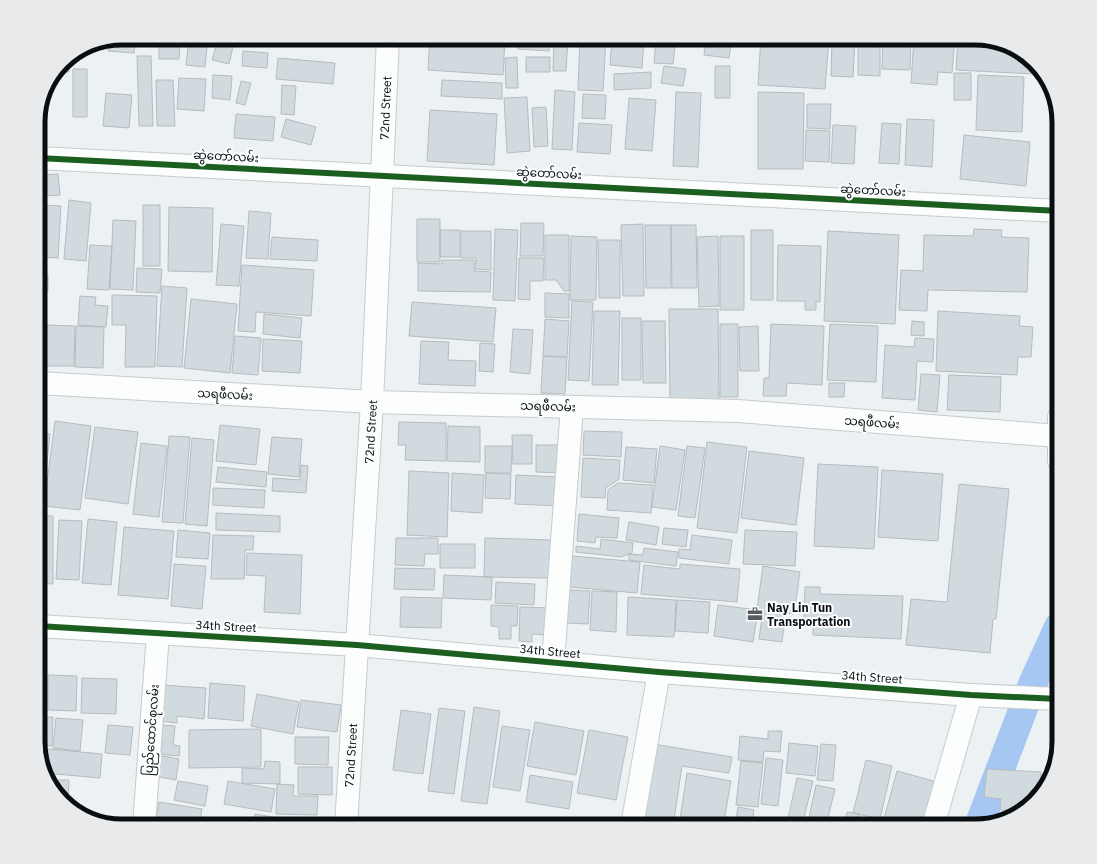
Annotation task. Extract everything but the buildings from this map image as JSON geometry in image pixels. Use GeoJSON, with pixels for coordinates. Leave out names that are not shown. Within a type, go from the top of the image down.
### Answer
{"type":"FeatureCollection","features":[{"type":"Feature","properties":{"kind":"street","name":"72nd Street"},"geometry":{"type":"LineString","coordinates":[[346,819],[372,402],[388,45]]}},
{"type":"Feature","properties":{"kind":"street","name":"ဆွဲတော်လမ်း"},"geometry":{"type":"LineString","coordinates":[[45,158],[1052,211]]}},
{"type":"Feature","properties":{"kind":"street","name":"သရဖီလမ်း"},"geometry":{"type":"LineString","coordinates":[[45,384],[372,402],[738,411],[1052,427]]}},
{"type":"Feature","properties":{"kind":"street"},"geometry":{"type":"LineString","coordinates":[[553,662],[572,407]]}},
{"type":"Feature","properties":{"kind":"street","name":"34th Street"},"geometry":{"type":"LineString","coordinates":[[45,626],[357,645],[659,672],[978,696],[1051,698]]}},
{"type":"Feature","properties":{"kind":"street","name":"ပြည်ထောင်စုလမ်း"},"geometry":{"type":"LineString","coordinates":[[145,819],[158,633]]}},
{"type":"Feature","properties":{"kind":"street"},"geometry":{"type":"LineString","coordinates":[[633,819],[659,672]]}},
{"type":"Feature","properties":{"kind":"street"},"geometry":{"type":"LineString","coordinates":[[934,819],[978,696]]}},
{"type":"Feature","properties":{"kind":"waterway"},"geometry":{"type":"LineString","coordinates":[[981,819],[1033,683],[1052,641]]}},
{"type":"Feature","properties":{"kind":"cycle path"},"geometry":{"type":"LineString","coordinates":[[45,158],[1052,211]]}},
{"type":"Feature","properties":{"kind":"cycle path"},"geometry":{"type":"LineString","coordinates":[[45,626],[357,645],[659,672],[971,695],[1052,699]]}},
{"type":"Feature","properties":{"kind":"place","name":"Nay Lin Tun Transportation"},"geometry":{"type":"Point","coordinates":[755,614]}}]}
